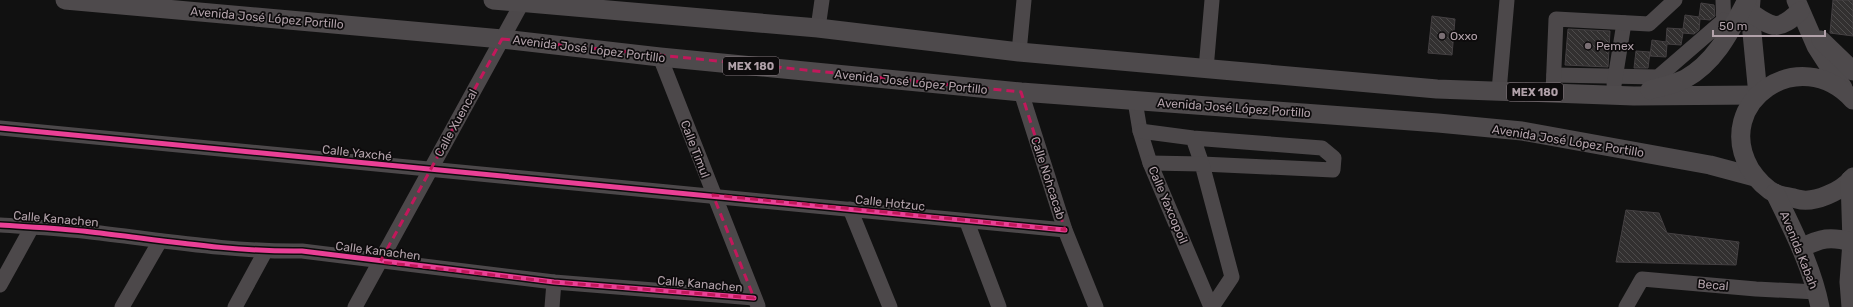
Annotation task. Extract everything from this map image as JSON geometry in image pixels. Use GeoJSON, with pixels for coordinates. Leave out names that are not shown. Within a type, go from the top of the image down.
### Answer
{"type":"FeatureCollection","features":[{"type":"Feature","properties":{"kind":"main road","name":"Avenida José López Portillo"},"geometry":{"type":"LineString","coordinates":[[65,0],[502,39],[660,57],[1021,92],[1522,130],[1710,165],[1755,177]]}},
{"type":"Feature","properties":{"kind":"main road","name":"MEX 180"},"geometry":{"type":"LineString","coordinates":[[499,0],[522,3],[565,3],[818,28],[1020,52],[1437,89],[1500,92],[1553,84],[1613,95],[1758,95]]}},
{"type":"Feature","properties":{"kind":"main road"},"geometry":{"type":"LineString","coordinates":[[1749,4],[1762,20],[1778,26],[1787,24],[1801,12]]}},
{"type":"Feature","properties":{"kind":"main road"},"geometry":{"type":"LineString","coordinates":[[1634,96],[1660,82],[1684,79],[1699,70],[1724,42],[1749,4]]}},
{"type":"Feature","properties":{"kind":"main road"},"geometry":{"type":"LineString","coordinates":[[1749,4],[1758,95]]}},
{"type":"Feature","properties":{"kind":"main road"},"geometry":{"type":"LineString","coordinates":[[1801,12],[1853,71]]}},
{"type":"Feature","properties":{"kind":"main road"},"geometry":{"type":"LineString","coordinates":[[1801,12],[1816,46],[1848,94]]}},
{"type":"Feature","properties":{"kind":"main road"},"geometry":{"type":"LineString","coordinates":[[1848,94],[1823,78],[1799,75],[1777,81],[1758,95],[1747,109],[1743,123],[1741,142],[1745,160],[1755,177],[1775,193],[1802,200],[1828,196],[1852,178]]}},
{"type":"Feature","properties":{"kind":"main road"},"geometry":{"type":"LineString","coordinates":[[1851,307],[1852,178]]}},
{"type":"Feature","properties":{"kind":"main road","name":"Avenida Kabah"},"geometry":{"type":"LineString","coordinates":[[1775,193],[1801,248],[1819,299]]}},
{"type":"Feature","properties":{"kind":"main road"},"geometry":{"type":"LineString","coordinates":[[1801,248],[1818,240],[1835,238],[1852,242]]}},
{"type":"Feature","properties":{"kind":"street"},"geometry":{"type":"LineString","coordinates":[[818,28],[822,0]]}},
{"type":"Feature","properties":{"kind":"street"},"geometry":{"type":"LineString","coordinates":[[1020,52],[1024,0]]}},
{"type":"Feature","properties":{"kind":"street"},"geometry":{"type":"LineString","coordinates":[[1206,69],[1212,0]]}},
{"type":"Feature","properties":{"kind":"street"},"geometry":{"type":"LineString","coordinates":[[1500,92],[1507,0]]}},
{"type":"Feature","properties":{"kind":"street"},"geometry":{"type":"LineString","coordinates":[[1675,0],[1649,24],[1556,19],[1553,84],[1616,76],[1660,82],[1724,20]]}},
{"type":"Feature","properties":{"kind":"street"},"geometry":{"type":"LineString","coordinates":[[1724,0],[1724,42]]}},
{"type":"Feature","properties":{"kind":"street","name":"Calle Xuencal"},"geometry":{"type":"LineString","coordinates":[[355,307],[522,3]]}},
{"type":"Feature","properties":{"kind":"street"},"geometry":{"type":"LineString","coordinates":[[1613,95],[1624,23]]}},
{"type":"Feature","properties":{"kind":"street","name":"Calle Timul"},"geometry":{"type":"LineString","coordinates":[[660,57],[756,302]]}},
{"type":"Feature","properties":{"kind":"street","name":"Calle Nohcacab"},"geometry":{"type":"LineString","coordinates":[[1021,92],[1065,230],[1096,307]]}},
{"type":"Feature","properties":{"kind":"street","name":"Calle Yaxcopoil"},"geometry":{"type":"LineString","coordinates":[[1135,100],[1140,131],[1150,163],[1211,307]]}},
{"type":"Feature","properties":{"kind":"street","name":"Calle Yaxché"},"geometry":{"type":"LineString","coordinates":[[0,128],[430,170],[713,195]]}},
{"type":"Feature","properties":{"kind":"street"},"geometry":{"type":"LineString","coordinates":[[1140,131],[1192,138],[1322,148],[1334,158],[1333,170],[1150,163]]}},
{"type":"Feature","properties":{"kind":"street"},"geometry":{"type":"LineString","coordinates":[[1192,138],[1202,164],[1232,277],[1211,307]]}},
{"type":"Feature","properties":{"kind":"street","name":"Calle Hotzuc"},"geometry":{"type":"LineString","coordinates":[[713,195],[966,222],[1065,230]]}},
{"type":"Feature","properties":{"kind":"street"},"geometry":{"type":"LineString","coordinates":[[850,209],[890,307]]}},
{"type":"Feature","properties":{"kind":"street"},"geometry":{"type":"LineString","coordinates":[[966,222],[999,307]]}},
{"type":"Feature","properties":{"kind":"street","name":"Calle Kanachen"},"geometry":{"type":"LineString","coordinates":[[0,225],[89,232],[265,252],[302,251],[380,262],[554,282],[756,302]]}},
{"type":"Feature","properties":{"kind":"street"},"geometry":{"type":"LineString","coordinates":[[0,285],[32,227]]}},
{"type":"Feature","properties":{"kind":"street"},"geometry":{"type":"LineString","coordinates":[[122,307],[160,241]]}},
{"type":"Feature","properties":{"kind":"street"},"geometry":{"type":"LineString","coordinates":[[235,307],[265,252]]}},
{"type":"Feature","properties":{"kind":"street","name":"Becal"},"geometry":{"type":"LineString","coordinates":[[1626,307],[1642,279],[1756,289],[1819,299]]}},
{"type":"Feature","properties":{"kind":"street"},"geometry":{"type":"LineString","coordinates":[[552,307],[554,282]]}},
{"type":"Feature","properties":{"kind":"highlighted area"},"geometry":{"type":"Polygon","coordinates":[[[502,39],[1021,92],[1065,230],[713,195],[754,298],[554,282],[380,262],[502,39]]]}},
{"type":"Feature","properties":{"kind":"building"},"geometry":{"type":"Polygon","coordinates":[[[1833,0],[1853,0],[1853,36],[1830,33],[1833,0]]]}},
{"type":"Feature","properties":{"kind":"building","name":"Pemex"},"geometry":{"type":"Polygon","coordinates":[[[1701,3],[1714,5],[1715,16],[1710,20],[1700,19],[1699,30],[1694,34],[1683,33],[1681,45],[1667,44],[1666,57],[1650,56],[1652,40],[1666,42],[1667,28],[1683,29],[1685,15],[1699,17],[1701,3]]]}},
{"type":"Feature","properties":{"kind":"building","name":"Oxxo"},"geometry":{"type":"Polygon","coordinates":[[[1432,16],[1455,19],[1452,55],[1428,53],[1432,16]]]}},
{"type":"Feature","properties":{"kind":"building","name":"Pemex"},"geometry":{"type":"Polygon","coordinates":[[[1568,29],[1610,31],[1608,67],[1565,65],[1568,29]]]}},
{"type":"Feature","properties":{"kind":"building"},"geometry":{"type":"Polygon","coordinates":[[[1636,51],[1650,52],[1648,68],[1634,68],[1636,51]]]}},
{"type":"Feature","properties":{"kind":"building"},"geometry":{"type":"Polygon","coordinates":[[[1626,210],[1659,213],[1667,233],[1739,242],[1736,265],[1616,262],[1626,210]]]}},
{"type":"Feature","properties":{"kind":"cycle path"},"geometry":{"type":"LineString","coordinates":[[0,128],[1065,230]]}},
{"type":"Feature","properties":{"kind":"cycle path"},"geometry":{"type":"LineString","coordinates":[[0,225],[80,231],[222,248],[302,251],[554,282],[754,298]]}},
{"type":"Feature","properties":{"kind":"place","name":"Oxxo"},"geometry":{"type":"Point","coordinates":[1442,36]}},
{"type":"Feature","properties":{"kind":"place","name":"Pemex"},"geometry":{"type":"Point","coordinates":[1588,46]}}]}
